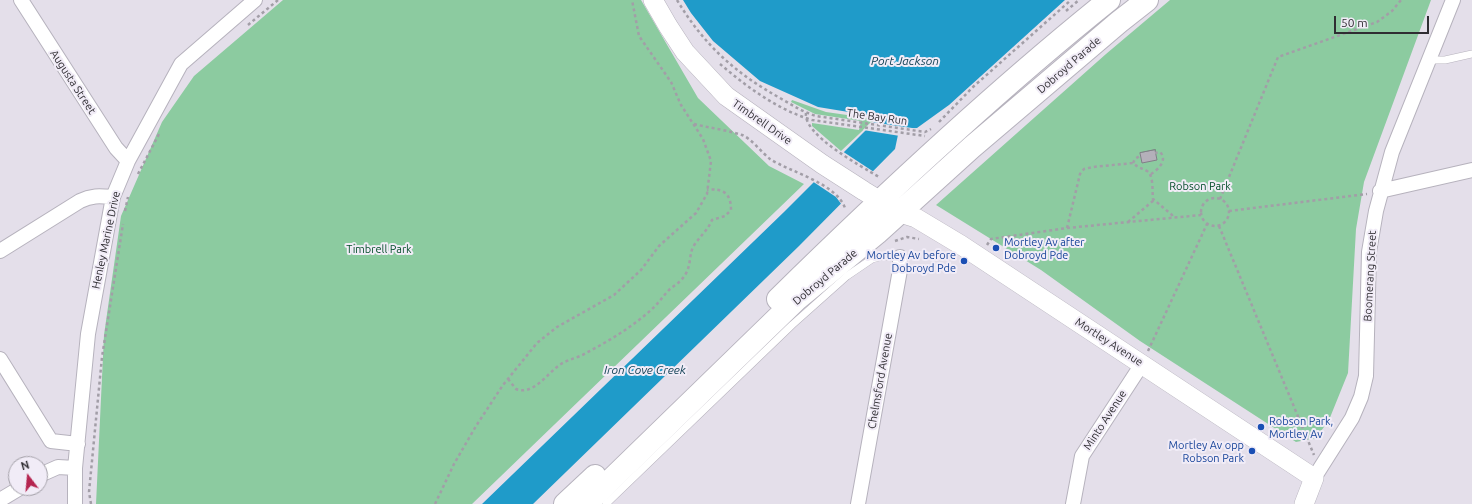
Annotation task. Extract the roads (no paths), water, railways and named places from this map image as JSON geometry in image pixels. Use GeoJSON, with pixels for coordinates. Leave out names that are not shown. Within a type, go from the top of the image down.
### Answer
{"type":"FeatureCollection","features":[{"type":"Feature","properties":{"kind":"highway","name":"Dobroyd Parade"},"geometry":{"type":"LineString","coordinates":[[566,504],[872,196],[1016,79],[1109,0]]}},
{"type":"Feature","properties":{"kind":"highway","name":"Dobroyd Parade"},"geometry":{"type":"LineString","coordinates":[[586,504],[796,300],[900,212],[972,147],[1147,0]]}},
{"type":"Feature","properties":{"kind":"street","name":"Augusta Street"},"geometry":{"type":"LineString","coordinates":[[21,0],[116,148],[128,161]]}},
{"type":"Feature","properties":{"kind":"street","name":"Henley Marine Drive"},"geometry":{"type":"LineString","coordinates":[[75,504],[76,468],[88,334],[113,197],[128,161],[181,64],[255,0]]}},
{"type":"Feature","properties":{"kind":"street","name":"Timbrell Drive"},"geometry":{"type":"LineString","coordinates":[[653,0],[685,52],[726,96],[822,164],[900,212]]}},
{"type":"Feature","properties":{"kind":"street","name":"Boomerang Street"},"geometry":{"type":"LineString","coordinates":[[1304,504],[1317,473],[1352,418],[1361,397],[1366,376],[1369,252],[1380,191],[1391,156],[1453,0]]}},
{"type":"Feature","properties":{"kind":"street"},"geometry":{"type":"LineString","coordinates":[[1380,191],[1472,170]]}},
{"type":"Feature","properties":{"kind":"street"},"geometry":{"type":"LineString","coordinates":[[0,251],[89,196],[113,197]]}},
{"type":"Feature","properties":{"kind":"street","name":"Mortley Avenue"},"geometry":{"type":"LineString","coordinates":[[900,212],[916,218],[979,257],[1142,364],[1317,473]]}},
{"type":"Feature","properties":{"kind":"street","name":"Chelmsford Avenue"},"geometry":{"type":"LineString","coordinates":[[858,504],[900,270],[900,257]]}},
{"type":"Feature","properties":{"kind":"street"},"geometry":{"type":"LineString","coordinates":[[0,359],[51,440],[78,444]]}},
{"type":"Feature","properties":{"kind":"street","name":"Minto Avenue"},"geometry":{"type":"LineString","coordinates":[[1073,504],[1082,456],[1142,364]]}},
{"type":"Feature","properties":{"kind":"street"},"geometry":{"type":"LineString","coordinates":[[48,471],[58,467],[76,468]]}},
{"type":"Feature","properties":{"kind":"lane"},"geometry":{"type":"LineString","coordinates":[[1428,60],[1445,60],[1472,54]]}},
{"type":"Feature","properties":{"kind":"lane","name":"Dobroyd Parade"},"geometry":{"type":"LineString","coordinates":[[606,504],[792,325],[847,276],[872,259],[883,256],[900,257]]}},
{"type":"Feature","properties":{"kind":"water","name":"Port Jackson"},"geometry":{"type":"Polygon","coordinates":[[[683,0],[1065,0],[949,105],[917,128],[899,130],[895,149],[799,246],[533,504],[482,504],[784,212],[879,117],[818,107],[760,81],[713,41],[691,13],[683,0]]]}},
{"type":"Feature","properties":{"kind":"place","name":"Mortley Av after Dobroyd Pde"},"geometry":{"type":"Point","coordinates":[996,248]}},
{"type":"Feature","properties":{"kind":"place","name":"Mortley Av before Dobroyd Pde"},"geometry":{"type":"Point","coordinates":[964,261]}},
{"type":"Feature","properties":{"kind":"place","name":"Robson Park, Mortley Av"},"geometry":{"type":"Point","coordinates":[1261,427]}},
{"type":"Feature","properties":{"kind":"place","name":"Mortley Av opp Robson Park"},"geometry":{"type":"Point","coordinates":[1252,451]}},
{"type":"Feature","properties":{"kind":"park label","name":"Robson Park"},"geometry":{"type":"Point","coordinates":[1200,186]}},
{"type":"Feature","properties":{"kind":"park label","name":"Timbrell Park"},"geometry":{"type":"Point","coordinates":[379,249]}},
{"type":"Feature","properties":{"kind":"water label","name":"Iron Cove Creek"},"geometry":{"type":"Point","coordinates":[645,370]}}]}
